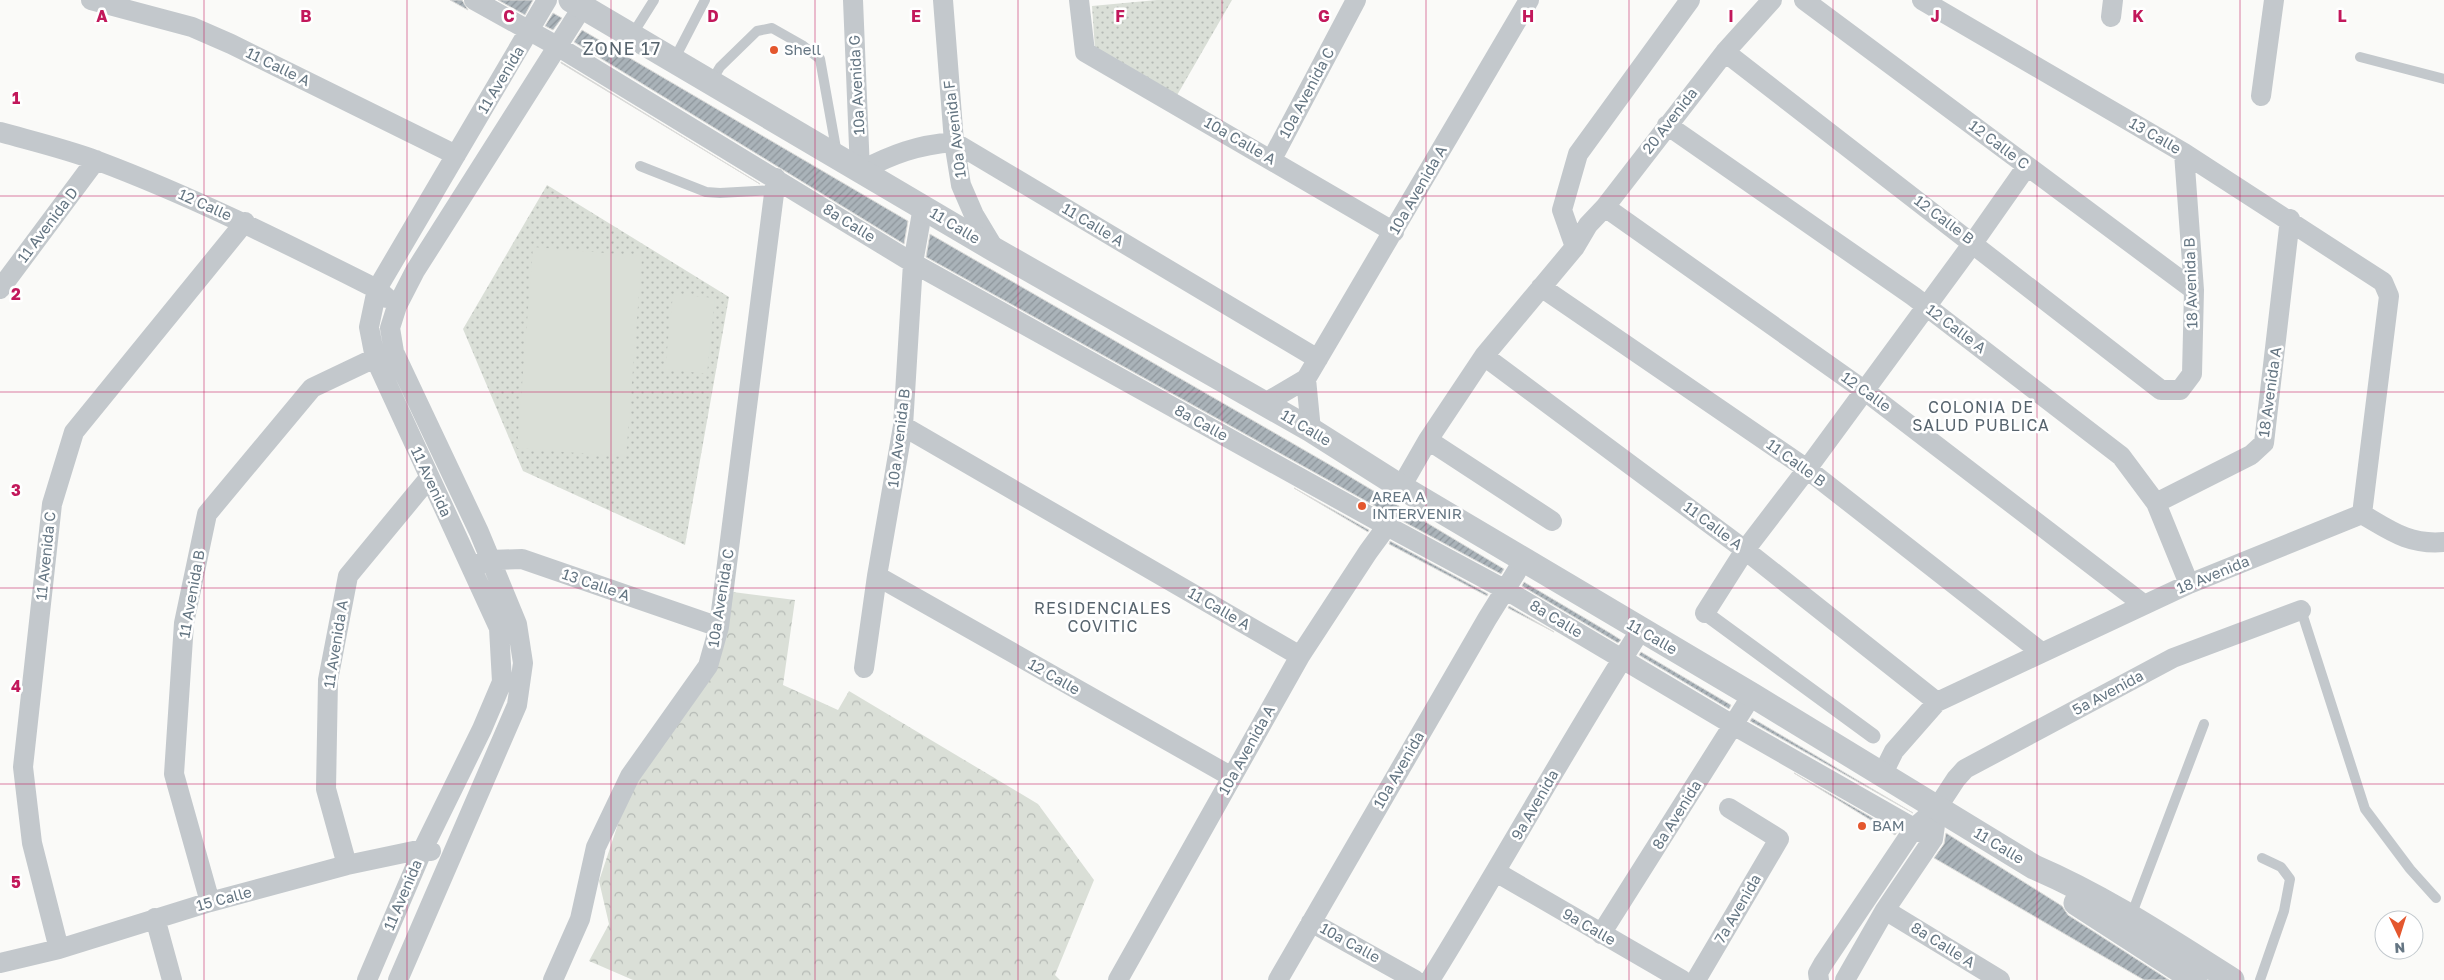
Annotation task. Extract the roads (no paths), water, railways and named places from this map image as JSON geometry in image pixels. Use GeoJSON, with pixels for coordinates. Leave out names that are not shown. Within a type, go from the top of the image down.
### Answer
{"type":"FeatureCollection","features":[{"type":"Feature","properties":{"kind":"street","name":"11 Calle A"},"geometry":{"type":"LineString","coordinates":[[91,0],[200,30],[456,155]]}},
{"type":"Feature","properties":{"kind":"street","name":"8a Calle"},"geometry":{"type":"LineString","coordinates":[[474,0],[557,46],[776,184],[913,263],[1506,590],[1733,725],[1915,827],[1933,839]]}},
{"type":"Feature","properties":{"kind":"street","name":"11 Avenida"},"geometry":{"type":"LineString","coordinates":[[367,980],[423,849],[482,729],[502,682],[499,628],[428,478],[375,358],[369,328],[377,289],[547,0]]}},
{"type":"Feature","properties":{"kind":"street","name":"10a Avenida G"},"geometry":{"type":"LineString","coordinates":[[853,0],[860,171]]}},
{"type":"Feature","properties":{"kind":"street","name":"10a Avenida F"},"geometry":{"type":"LineString","coordinates":[[943,0],[954,142],[961,185],[974,215],[995,250]]}},
{"type":"Feature","properties":{"kind":"street","name":"10a Calle A"},"geometry":{"type":"LineString","coordinates":[[1079,0],[1085,52],[1272,159],[1394,232]]}},
{"type":"Feature","properties":{"kind":"street","name":"10a Avenida C"},"geometry":{"type":"LineString","coordinates":[[1272,159],[1356,0]]}},
{"type":"Feature","properties":{"kind":"street","name":"10a Avenida A"},"geometry":{"type":"LineString","coordinates":[[1265,403],[1306,379],[1529,0]]}},
{"type":"Feature","properties":{"kind":"street"},"geometry":{"type":"LineString","coordinates":[[1575,247],[1562,210],[1578,154],[1690,0]]}},
{"type":"Feature","properties":{"kind":"street","name":"20 Avenida"},"geometry":{"type":"LineString","coordinates":[[1401,487],[1428,440],[1484,356],[1575,247],[1588,225],[1605,207],[1724,52],[1772,0]]}},
{"type":"Feature","properties":{"kind":"street","name":"12 Calle C"},"geometry":{"type":"LineString","coordinates":[[1804,0],[2194,290]]}},
{"type":"Feature","properties":{"kind":"street","name":"13 Calle"},"geometry":{"type":"LineString","coordinates":[[1922,0],[2184,153],[2290,219],[2383,282],[2389,296],[2362,514]]}},
{"type":"Feature","properties":{"kind":"street"},"geometry":{"type":"LineString","coordinates":[[2261,96],[2274,0]]}},
{"type":"Feature","properties":{"kind":"street","name":"11 Avenida"},"geometry":{"type":"LineString","coordinates":[[398,980],[517,705],[523,663],[517,624],[490,560],[394,352],[390,328],[397,306],[420,263],[557,46],[581,2]]}},
{"type":"Feature","properties":{"kind":"street","name":"11 Calle"},"geometry":{"type":"LineString","coordinates":[[581,2],[632,35],[860,171],[1311,430],[1523,561],[1752,695],[2034,867],[2077,886],[2131,916],[2232,980]]}},
{"type":"Feature","properties":{"kind":"street","name":"12 Calle B"},"geometry":{"type":"LineString","coordinates":[[1724,52],[2161,390]]}},
{"type":"Feature","properties":{"kind":"street","name":"12 Calle A"},"geometry":{"type":"LineString","coordinates":[[1667,125],[1927,307],[2121,456],[2156,503],[2189,584]]}},
{"type":"Feature","properties":{"kind":"street","name":"12 Calle"},"geometry":{"type":"LineString","coordinates":[[0,132],[96,160],[245,222],[377,289],[397,306]]}},
{"type":"Feature","properties":{"kind":"street","name":"11 Calle A"},"geometry":{"type":"LineString","coordinates":[[954,142],[1318,359]]}},
{"type":"Feature","properties":{"kind":"street"},"geometry":{"type":"LineString","coordinates":[[860,171],[894,154],[928,144],[954,142]]}},
{"type":"Feature","properties":{"kind":"street","name":"18 Avenida B"},"geometry":{"type":"LineString","coordinates":[[2161,390],[2180,390],[2192,374],[2194,290],[2184,153]]}},
{"type":"Feature","properties":{"kind":"street","name":"11 Avenida D"},"geometry":{"type":"LineString","coordinates":[[0,289],[96,160]]}},
{"type":"Feature","properties":{"kind":"street"},"geometry":{"type":"LineString","coordinates":[[1873,736],[1705,613],[1744,550],[1808,469],[1927,307],[2027,166]]}},
{"type":"Feature","properties":{"kind":"street","name":"10a Avenida C"},"geometry":{"type":"LineString","coordinates":[[553,980],[580,919],[596,847],[630,776],[708,666],[719,627],[776,184]]}},
{"type":"Feature","properties":{"kind":"street","name":"10a Avenida B"},"geometry":{"type":"LineString","coordinates":[[864,668],[877,576],[903,426],[913,263],[923,207]]}},
{"type":"Feature","properties":{"kind":"street","name":"12 Calle"},"geometry":{"type":"LineString","coordinates":[[1605,207],[1865,391],[2143,604]]}},
{"type":"Feature","properties":{"kind":"street","name":"18 Avenida A"},"geometry":{"type":"LineString","coordinates":[[2156,503],[2251,455],[2264,443],[2290,219]]}},
{"type":"Feature","properties":{"kind":"street","name":"11 Avenida C"},"geometry":{"type":"LineString","coordinates":[[59,949],[32,844],[23,767],[52,504],[74,432],[245,222]]}},
{"type":"Feature","properties":{"kind":"street","name":"11 Calle B"},"geometry":{"type":"LineString","coordinates":[[1541,287],[1808,469],[2041,652]]}},
{"type":"Feature","properties":{"kind":"street","name":"11 Calle A"},"geometry":{"type":"LineString","coordinates":[[1484,356],[1744,550],[1937,702]]}},
{"type":"Feature","properties":{"kind":"street","name":"11 Avenida B"},"geometry":{"type":"LineString","coordinates":[[210,902],[174,774],[184,623],[207,514],[312,388],[375,358]]}},
{"type":"Feature","properties":{"kind":"street"},"geometry":{"type":"LineString","coordinates":[[1306,379],[1311,430]]}},
{"type":"Feature","properties":{"kind":"street","name":"11 Calle A"},"geometry":{"type":"LineString","coordinates":[[903,426],[1300,656]]}},
{"type":"Feature","properties":{"kind":"street"},"geometry":{"type":"LineString","coordinates":[[1428,440],[1552,521]]}},
{"type":"Feature","properties":{"kind":"street","name":"11 Avenida A"},"geometry":{"type":"LineString","coordinates":[[347,865],[326,789],[328,680],[348,576],[428,478]]}},
{"type":"Feature","properties":{"kind":"street"},"geometry":{"type":"LineString","coordinates":[[2362,514],[2400,537],[2425,543],[2444,542]]}},
{"type":"Feature","properties":{"kind":"street","name":"18 Avenida"},"geometry":{"type":"LineString","coordinates":[[1882,775],[1894,751],[1937,702],[2143,604],[2362,514]]}},
{"type":"Feature","properties":{"kind":"street","name":"10a Avenida A"},"geometry":{"type":"LineString","coordinates":[[1118,980],[1300,656],[1387,526]]}},
{"type":"Feature","properties":{"kind":"street","name":"13 Calle A"},"geometry":{"type":"LineString","coordinates":[[471,566],[490,560],[522,559],[719,627]]}},
{"type":"Feature","properties":{"kind":"street","name":"10a Avenida"},"geometry":{"type":"LineString","coordinates":[[1278,980],[1523,561]]}},
{"type":"Feature","properties":{"kind":"street","name":"12 Calle"},"geometry":{"type":"LineString","coordinates":[[877,576],[1232,777]]}},
{"type":"Feature","properties":{"kind":"street","name":"5a Avenida"},"geometry":{"type":"LineString","coordinates":[[1822,978],[1915,827],[1937,808],[1956,779],[1966,769],[2173,658],[2302,610]]}},
{"type":"Feature","properties":{"kind":"street","name":"9a Avenida"},"geometry":{"type":"LineString","coordinates":[[1430,980],[1496,872],[1601,691],[1640,630]]}},
{"type":"Feature","properties":{"kind":"street","name":"8a Avenida"},"geometry":{"type":"LineString","coordinates":[[1601,934],[1752,695]]}},
{"type":"Feature","properties":{"kind":"street","name":"7a Avenida"},"geometry":{"type":"LineString","coordinates":[[1696,980],[1779,838],[1729,808]]}},
{"type":"Feature","properties":{"kind":"street","name":"5a Avenida"},"geometry":{"type":"LineString","coordinates":[[1845,980],[1885,910],[1933,839],[1937,808]]}},
{"type":"Feature","properties":{"kind":"street","name":"15 Calle"},"geometry":{"type":"LineString","coordinates":[[0,964],[59,949],[210,902],[347,865],[423,849],[450,857]]}},
{"type":"Feature","properties":{"kind":"street","name":"11 Calle"},"geometry":{"type":"LineString","coordinates":[[2034,867],[2070,899],[2195,980]]}},
{"type":"Feature","properties":{"kind":"street","name":"9a Calle"},"geometry":{"type":"LineString","coordinates":[[1496,872],[1682,980]]}},
{"type":"Feature","properties":{"kind":"street","name":"8a Calle A"},"geometry":{"type":"LineString","coordinates":[[1885,910],[2000,980]]}},
{"type":"Feature","properties":{"kind":"street"},"geometry":{"type":"LineString","coordinates":[[155,918],[172,980]]}},
{"type":"Feature","properties":{"kind":"street","name":"10a Calle"},"geometry":{"type":"LineString","coordinates":[[1311,922],[1415,980]]}},
{"type":"Feature","properties":{"kind":"lane"},"geometry":{"type":"LineString","coordinates":[[632,35],[654,0]]}},
{"type":"Feature","properties":{"kind":"lane"},"geometry":{"type":"LineString","coordinates":[[674,60],[705,0]]}},
{"type":"Feature","properties":{"kind":"lane"},"geometry":{"type":"LineString","coordinates":[[711,82],[720,68],[757,31],[772,28],[802,45],[820,59],[838,158]]}},
{"type":"Feature","properties":{"kind":"lane"},"geometry":{"type":"LineString","coordinates":[[2360,57],[2444,79]]}},
{"type":"Feature","properties":{"kind":"lane"},"geometry":{"type":"LineString","coordinates":[[640,166],[706,192],[720,193],[776,184]]}},
{"type":"Feature","properties":{"kind":"lane"},"geometry":{"type":"LineString","coordinates":[[2302,610],[2365,809],[2410,869],[2436,898]]}},
{"type":"Feature","properties":{"kind":"lane"},"geometry":{"type":"LineString","coordinates":[[2131,916],[2204,724]]}},
{"type":"Feature","properties":{"kind":"lane"},"geometry":{"type":"LineString","coordinates":[[2260,980],[2284,911],[2290,879],[2281,867],[2262,858]]}},
{"type":"Feature","properties":{"kind":"place","name":"Shell"},"geometry":{"type":"Point","coordinates":[774,50]}},
{"type":"Feature","properties":{"kind":"place","name":"AREA A INTERVENIR"},"geometry":{"type":"Point","coordinates":[1362,506]}},
{"type":"Feature","properties":{"kind":"place","name":"BAM"},"geometry":{"type":"Point","coordinates":[1862,826]}},
{"type":"Feature","properties":{"kind":"district","name":"ZONE 17"},"geometry":{"type":"Point","coordinates":[622,49]}},
{"type":"Feature","properties":{"kind":"district","name":"COLONIA DE SALUD PUBLICA"},"geometry":{"type":"Point","coordinates":[1981,416]}},
{"type":"Feature","properties":{"kind":"district","name":"RESIDENCIALES COVITIC"},"geometry":{"type":"Point","coordinates":[1103,617]}}]}
